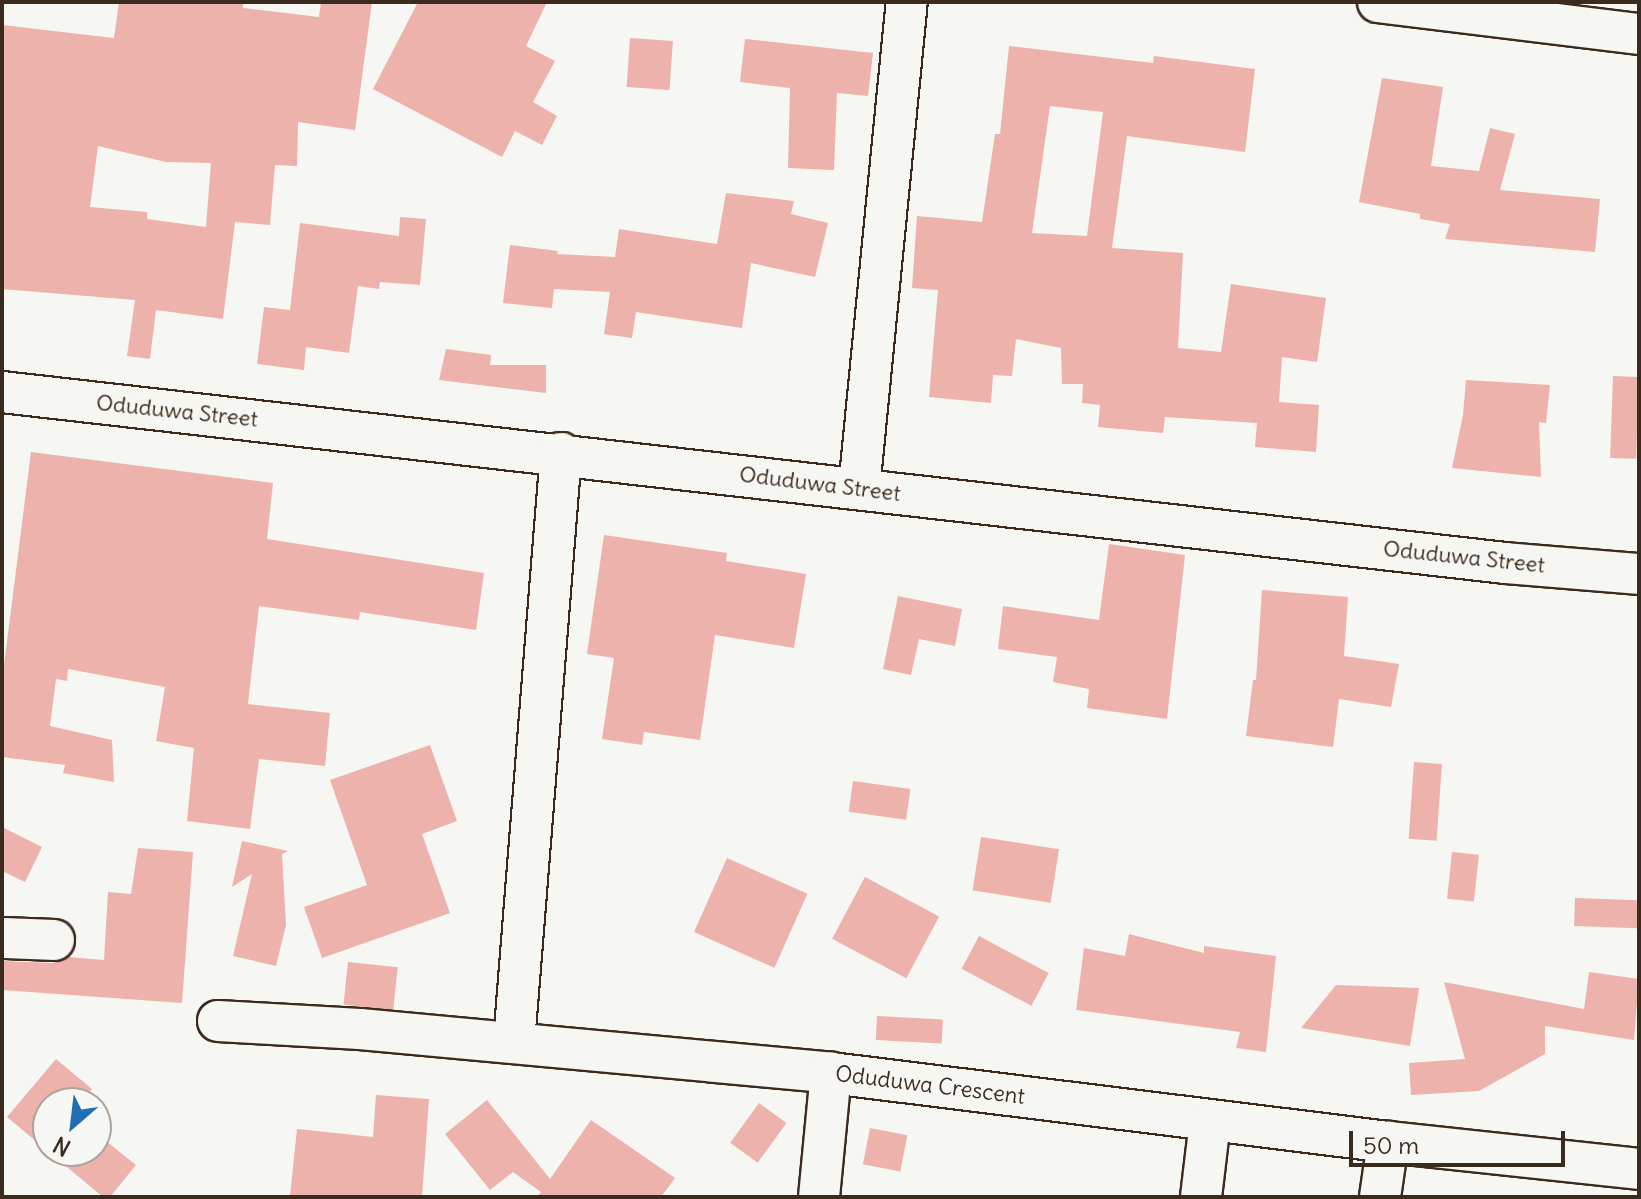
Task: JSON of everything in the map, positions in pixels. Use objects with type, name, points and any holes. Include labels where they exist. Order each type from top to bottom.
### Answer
[{"type":"street","points":[[859,489],[907,2]]},
{"type":"street","points":[[1378,2],[1639,34]]},
{"type":"street","name":"Oduduwa Street","points":[[2,392],[561,453],[1505,563],[1639,574]]},
{"type":"street","points":[[514,1042],[561,453]]},
{"type":"street","points":[[2,938],[54,940]]},
{"type":"street","name":"Oduduwa Crescent","points":[[218,1021],[514,1042],[831,1073],[1210,1121],[1639,1169]]},
{"type":"street","points":[[819,1197],[831,1073]]},
{"type":"street","points":[[1201,1197],[1210,1121]]},
{"type":"street","points":[[1380,1197],[1388,1142]]},
{"type":"building","points":[[119,2],[243,2],[243,8],[319,17],[321,2],[372,2],[355,130],[298,122],[297,166],[275,165],[270,225],[235,222],[223,319],[156,310],[150,359],[127,356],[135,300],[2,289],[2,25],[114,38]],"holes":[[[98,146],[166,162],[211,163],[206,227],[147,219],[147,212],[90,207]]]},
{"type":"building","points":[[418,2],[547,2],[526,46],[555,61],[533,102],[557,116],[542,145],[515,131],[502,157],[373,89]]},
{"type":"building","points":[[630,38],[673,41],[669,90],[627,87]]},
{"type":"building","points":[[745,39],[873,53],[868,96],[837,93],[834,170],[788,168],[790,88],[740,82]]},
{"type":"building","points":[[1009,46],[1153,63],[1154,56],[1255,69],[1245,152],[1127,136],[1112,248],[1183,253],[1178,348],[1221,352],[1231,284],[1326,298],[1317,362],[1282,357],[1279,402],[1319,405],[1316,452],[1255,447],[1257,423],[1165,417],[1163,433],[1098,427],[1100,405],[1082,403],[1083,384],[1062,384],[1061,348],[1016,339],[1012,376],[993,375],[991,403],[929,397],[938,290],[912,288],[917,216],[982,222],[995,134],[1000,134]],"holes":[[[1050,106],[1103,112],[1087,236],[1032,233]]]},
{"type":"building","points":[[1382,78],[1443,87],[1431,166],[1479,171],[1490,128],[1515,134],[1500,190],[1600,199],[1595,252],[1445,239],[1450,224],[1420,219],[1420,214],[1359,202]]},
{"type":"building","points":[[726,193],[794,201],[791,214],[828,223],[815,277],[751,263],[742,328],[636,312],[632,338],[604,334],[610,292],[554,289],[552,308],[503,303],[510,245],[558,251],[557,254],[615,257],[619,229],[717,244]]},
{"type":"building","points":[[400,217],[426,219],[420,285],[380,282],[379,289],[358,286],[349,353],[306,347],[304,370],[257,364],[264,307],[290,310],[300,223],[399,236]]},
{"type":"building","points":[[446,349],[491,355],[490,365],[546,365],[546,393],[439,380]]},
{"type":"building","points":[[1613,376],[1639,377],[1636,459],[1610,458]]},
{"type":"building","points":[[1466,380],[1550,385],[1546,423],[1539,422],[1541,477],[1452,468],[1463,415]]},
{"type":"building","points":[[31,452],[273,483],[267,539],[484,573],[476,630],[360,612],[359,620],[259,606],[248,704],[330,713],[325,766],[259,759],[250,829],[187,821],[194,748],[156,741],[165,687],[68,669],[67,681],[56,679],[50,726],[112,740],[114,782],[63,773],[65,765],[2,757],[2,681]]},
{"type":"building","points":[[604,535],[727,553],[726,561],[806,574],[794,648],[715,635],[700,740],[644,732],[642,745],[602,739],[614,658],[587,654]]},
{"type":"building","points":[[1109,544],[1185,555],[1167,719],[1087,708],[1089,689],[1053,682],[1057,657],[998,649],[1003,606],[1099,620]]},
{"type":"building","points":[[1262,590],[1348,597],[1344,656],[1399,664],[1391,707],[1339,699],[1333,747],[1246,736],[1253,680],[1256,680]]},
{"type":"building","points":[[898,596],[962,609],[955,646],[919,639],[911,675],[883,669]]},
{"type":"building","points":[[430,745],[457,821],[422,834],[450,913],[322,958],[304,907],[367,885],[330,780]]},
{"type":"building","points":[[1414,762],[1442,764],[1437,841],[1409,839]]},
{"type":"building","points":[[853,781],[910,789],[906,820],[849,812]]},
{"type":"building","points":[[2,827],[42,847],[25,882],[2,871]]},
{"type":"building","points":[[981,837],[1059,849],[1051,903],[973,890]]},
{"type":"building","points":[[242,841],[288,851],[282,854],[286,925],[276,966],[233,956],[252,874],[232,887]]},
{"type":"building","points":[[138,848],[193,852],[182,1003],[2,990],[2,961],[53,963],[68,957],[104,960],[108,892],[131,894]]},
{"type":"building","points":[[1452,852],[1479,855],[1474,902],[1447,899]]},
{"type":"building","points":[[727,858],[807,894],[774,968],[694,932]]},
{"type":"building","points":[[865,877],[939,916],[906,978],[832,939]]},
{"type":"building","points":[[1575,898],[1639,900],[1638,928],[1574,926]]},
{"type":"building","points":[[1129,934],[1204,953],[1204,946],[1276,956],[1266,1052],[1236,1048],[1240,1032],[1076,1010],[1084,948],[1125,956]]},
{"type":"building","points":[[979,936],[1049,973],[1031,1006],[962,969]]},
{"type":"building","points":[[348,962],[398,967],[393,1010],[344,1005]]},
{"type":"building","points":[[1589,972],[1639,979],[1634,1040],[1545,1026],[1545,1054],[1479,1091],[1411,1095],[1409,1063],[1465,1059],[1444,982],[1584,1009]]},
{"type":"building","points":[[1336,985],[1419,988],[1410,1046],[1301,1028]]},
{"type":"building","points":[[877,1016],[943,1019],[942,1043],[876,1040]]},
{"type":"building","points":[[56,1059],[90,1087],[32,1087]]},
{"type":"building","points":[[32,1087],[32,1138],[7,1117]]},
{"type":"building","points":[[376,1095],[429,1099],[422,1197],[290,1196],[297,1129],[373,1137]]},
{"type":"building","points":[[487,1100],[550,1179],[591,1120],[675,1178],[661,1197],[537,1197],[541,1192],[513,1172],[490,1190],[445,1134]]},
{"type":"building","points":[[759,1103],[787,1123],[758,1163],[730,1143]]},
{"type":"building","points":[[870,1128],[907,1135],[900,1172],[863,1164]]},
{"type":"building","points":[[112,1146],[136,1165],[110,1197],[103,1197],[67,1167],[112,1167]]}]
